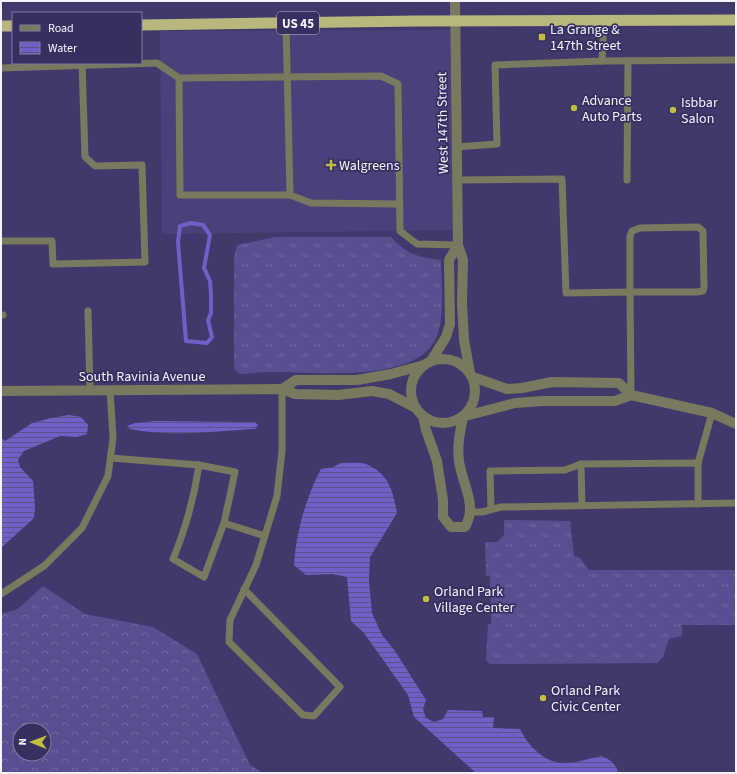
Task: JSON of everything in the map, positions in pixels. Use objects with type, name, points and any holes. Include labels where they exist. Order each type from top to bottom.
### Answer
[{"type":"highway","name":"US 45","points":[[142,25],[455,21],[736,20]]},
{"type":"highway","points":[[1,26],[12,26]]},
{"type":"street","name":"West 147th Street","points":[[456,1],[458,245],[463,260],[462,304],[464,340],[472,375]]},
{"type":"street","name":"West 147th Street","points":[[428,363],[446,337],[450,324],[449,260],[458,245]]},
{"type":"street","points":[[464,416],[458,444],[471,517],[465,527],[451,527],[443,517],[443,500],[438,461],[426,430],[423,417],[416,408],[412,399],[411,388],[417,372],[428,363],[449,359],[461,364],[472,375],[507,389],[522,388],[552,382],[619,383],[631,395],[712,413],[736,424]]},
{"type":"street","name":"South Ravinia Avenue","points":[[282,389],[296,380],[357,380],[391,374],[428,363]]},
{"type":"street","points":[[423,417],[433,422],[444,424],[455,422],[464,416],[471,408],[475,399],[476,389],[472,375]]},
{"type":"street","name":"South Ravinia Avenue","points":[[1,391],[282,389],[302,395],[338,395],[372,391],[389,394],[416,408]]},
{"type":"street","points":[[464,416],[515,404],[542,401],[615,401],[631,395]]},
{"type":"lane","points":[[602,61],[604,20]]},
{"type":"lane","points":[[286,24],[290,195]]},
{"type":"lane","points":[[456,147],[497,144],[495,65],[602,61],[736,60]]},
{"type":"lane","points":[[627,180],[628,61]]},
{"type":"lane","points":[[142,63],[157,63],[179,78],[381,76],[398,84],[400,231],[409,239],[418,244],[458,245]]},
{"type":"lane","points":[[1,68],[82,64],[85,157],[95,166],[142,165],[145,262],[53,264],[52,242],[1,241]]},
{"type":"lane","points":[[179,78],[180,195],[290,195],[311,203],[399,204]]},
{"type":"lane","points":[[457,180],[562,179],[566,293],[630,292],[697,292],[703,291],[704,231],[698,227],[640,228],[632,230],[630,236],[630,292],[631,395]]},
{"type":"lane","points":[[88,311],[90,390]]},
{"type":"lane","points":[[244,590],[340,687],[314,716],[303,714],[229,642],[230,620],[244,590],[256,566],[277,496],[282,451],[282,389]]},
{"type":"lane","points":[[1,594],[44,566],[82,528],[108,476],[113,438],[110,390]]},
{"type":"lane","points":[[698,504],[698,463],[712,413]]},
{"type":"lane","points":[[110,458],[199,465],[235,472],[224,523],[204,577],[173,559],[186,528],[195,493],[199,465]]},
{"type":"lane","points":[[491,509],[490,470],[565,470],[581,464],[698,463]]},
{"type":"lane","points":[[581,464],[582,505]]},
{"type":"lane","points":[[470,512],[501,507],[736,504]]},
{"type":"lane","points":[[224,523],[265,536]]},
{"type":"shaded area","points":[[450,30],[453,230],[162,234],[160,31]]},
{"type":"green space","points":[[275,237],[391,237],[402,248],[413,254],[441,260],[441,313],[438,334],[434,342],[422,355],[404,364],[382,370],[332,373],[267,372],[240,374],[234,369],[234,258],[237,245]]},
{"type":"green space","points":[[504,520],[570,521],[574,556],[580,558],[589,570],[736,570],[736,625],[682,625],[682,636],[669,639],[663,657],[657,663],[490,664],[486,660],[488,624],[491,624],[490,576],[486,576],[485,542],[497,542],[504,535]]},
{"type":"green space","points":[[43,586],[85,614],[153,627],[197,654],[250,765],[263,773],[1,773],[1,614],[18,609]]},
{"type":"water","points":[[69,415],[81,417],[88,425],[87,434],[77,437],[60,436],[24,451],[18,460],[20,467],[33,481],[35,507],[34,518],[1,548],[1,438],[5,441],[32,423]]},
{"type":"water","points":[[156,421],[255,422],[258,425],[255,429],[175,433],[160,433],[130,429],[127,426],[135,423]]},
{"type":"water","points":[[341,463],[364,463],[374,468],[385,478],[394,497],[397,513],[370,557],[369,581],[372,613],[382,635],[395,651],[426,700],[423,709],[426,718],[434,722],[443,719],[448,710],[482,711],[483,717],[494,717],[493,728],[520,729],[533,748],[552,761],[559,763],[571,763],[601,756],[612,762],[618,773],[476,773],[414,717],[408,695],[364,633],[351,621],[347,577],[332,574],[306,575],[294,565],[299,528],[306,503],[321,469],[333,467]]},
{"type":"waterway","points":[[191,223],[203,225],[210,235],[204,268],[210,281],[211,295],[211,313],[208,320],[212,337],[207,343],[186,341],[178,242],[180,226],[191,223]]},
{"type":"place","name":"La Grange & 147th Street","points":[[542,37]]},
{"type":"place","name":"Advance Auto Parts","points":[[574,108]]},
{"type":"place","name":"Isbbar Salon","points":[[673,110]]},
{"type":"place","name":"Walgreens","points":[[331,165]]},
{"type":"place","name":"Orland Park Village Center","points":[[426,599]]},
{"type":"place","name":"Orland Park Civic Center","points":[[543,698]]}]
